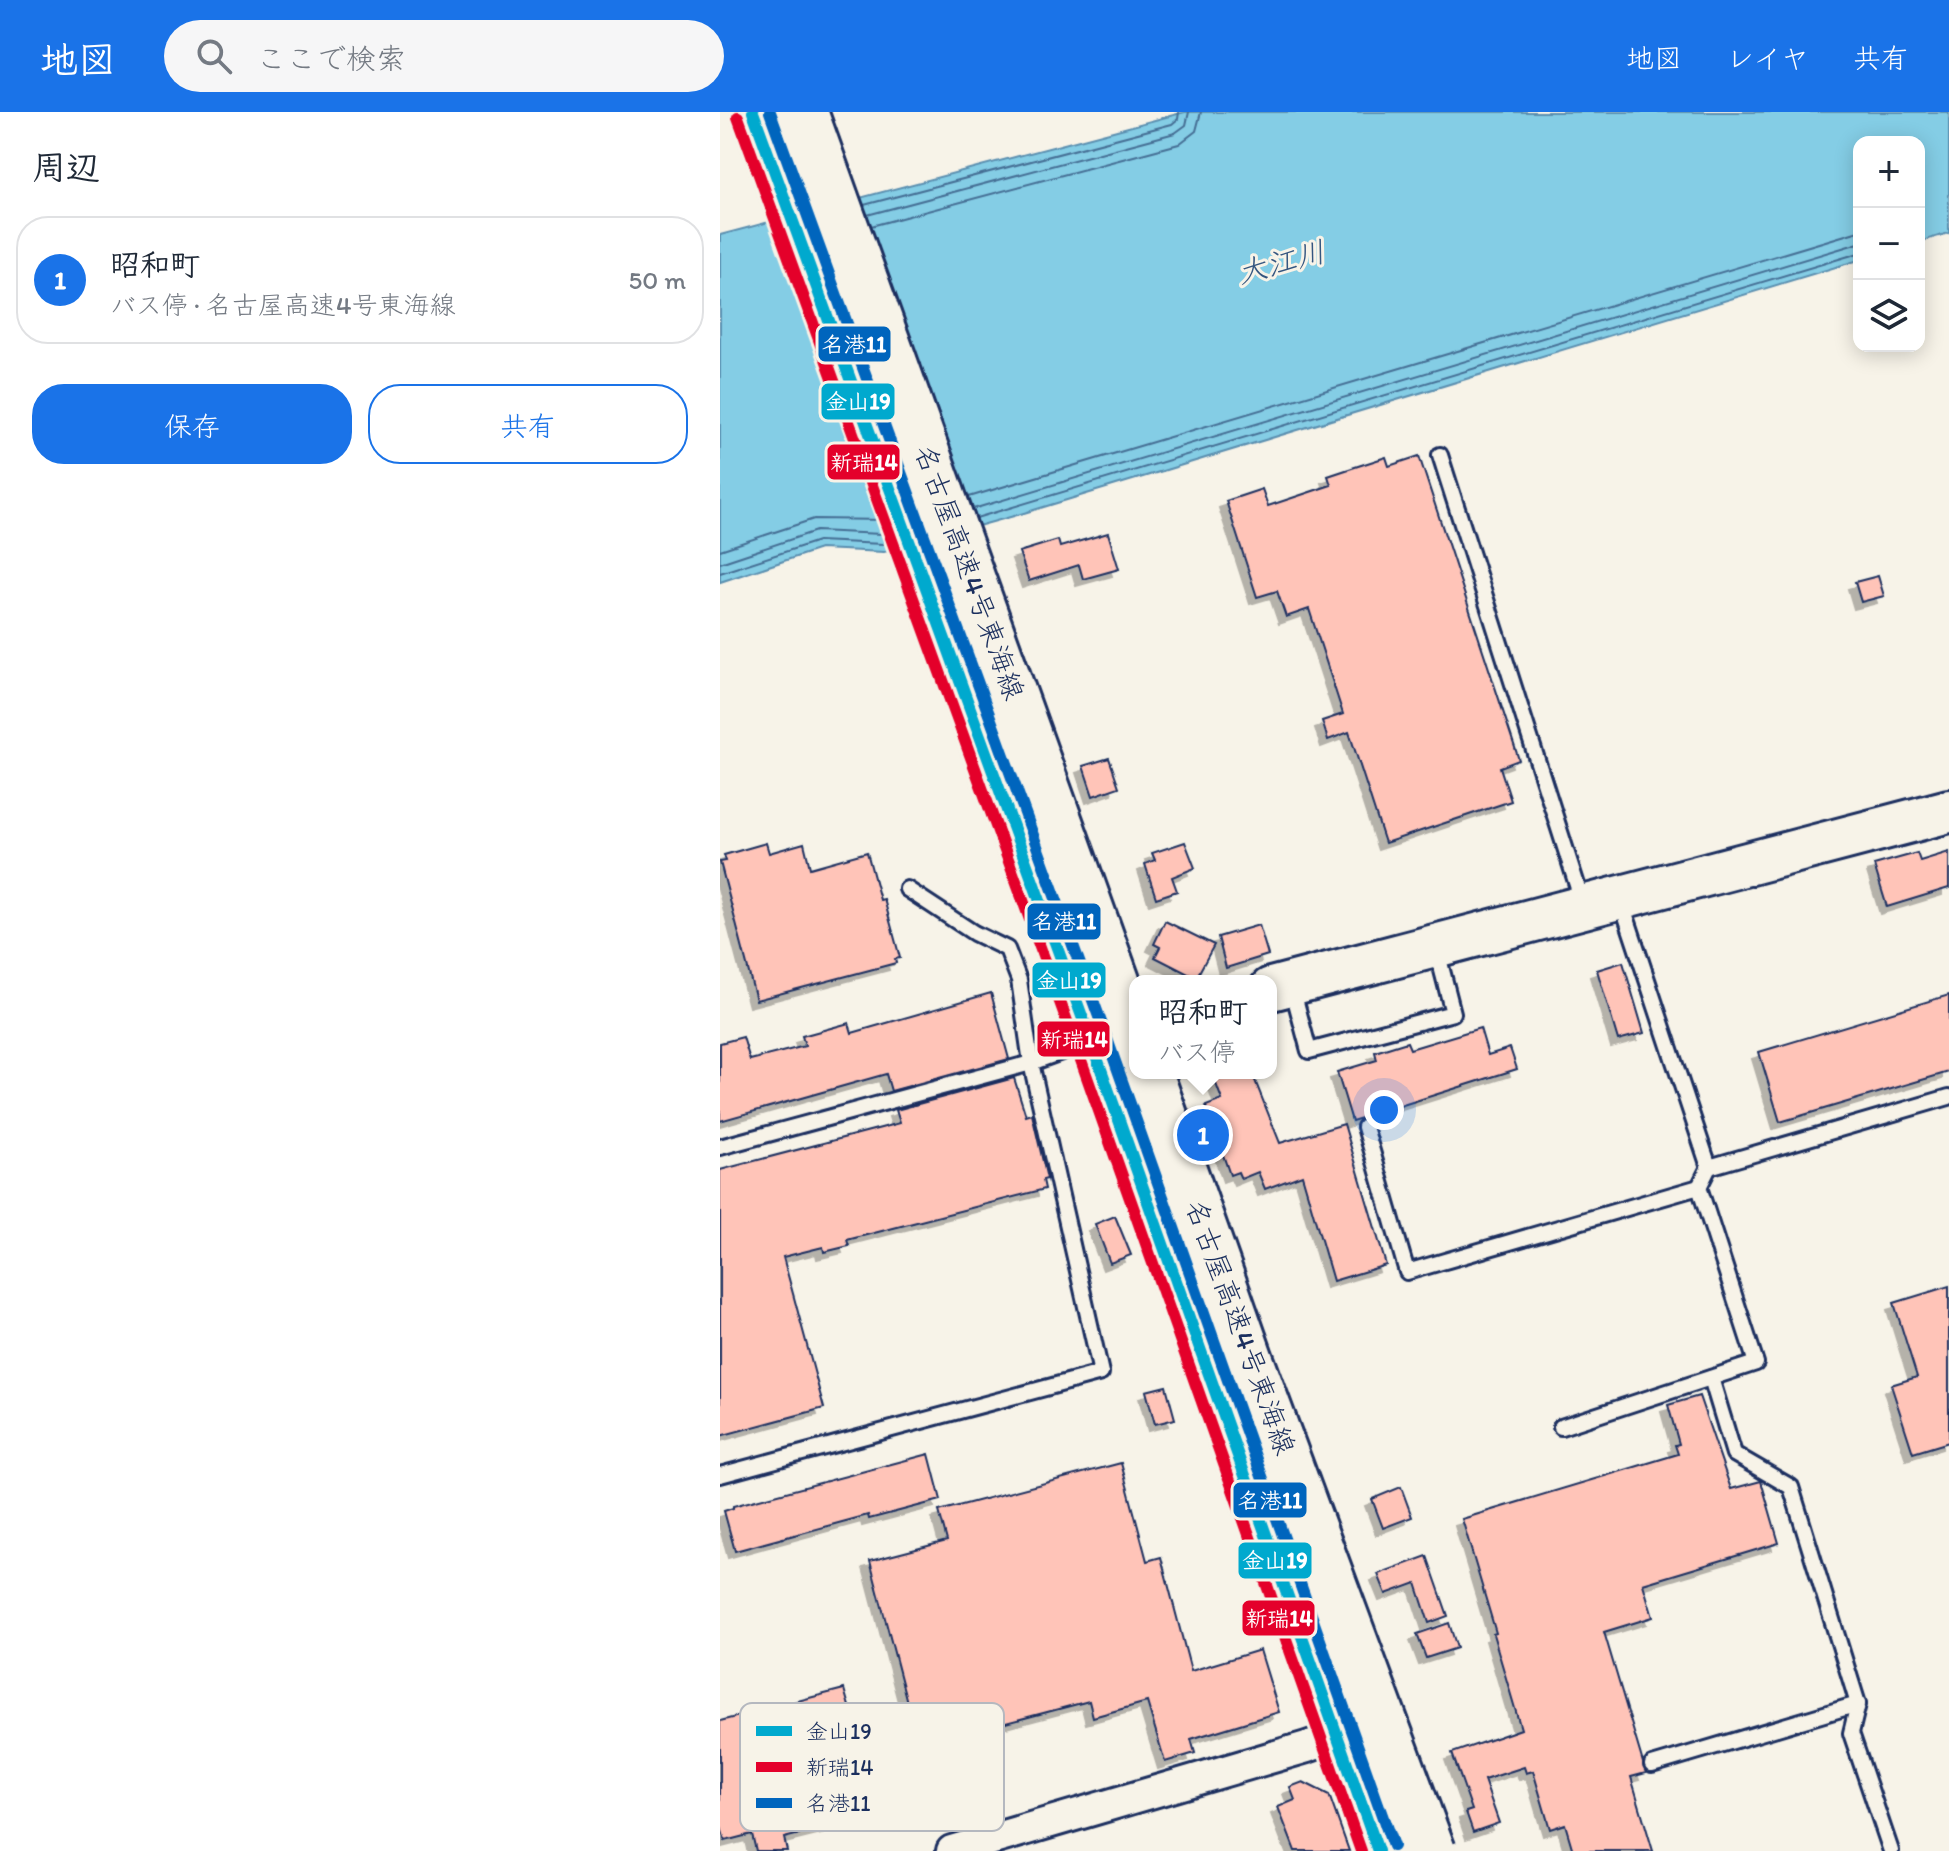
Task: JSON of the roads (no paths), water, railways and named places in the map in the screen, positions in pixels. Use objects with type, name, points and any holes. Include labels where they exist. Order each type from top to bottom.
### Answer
[{"type":"highway","name":"名古屋高速4号東海線","points":[[770,112],[928,562],[1396,1851]]},
{"type":"highway","name":"名古屋高速4号東海線","points":[[805,112],[1129,1011]]},
{"type":"highway","name":"名古屋高速4号東海線","points":[[1152,1079],[1250,1357],[1433,1851]]},
{"type":"street","points":[[1281,986],[1949,811]]},
{"type":"street","points":[[952,1851],[1307,1747],[1398,1715]]},
{"type":"lane","points":[[1440,455],[1602,902],[1709,1167]]},
{"type":"lane","points":[[720,1475],[1101,1373],[1031,1063],[1019,980],[1007,949],[974,933],[907,889]]},
{"type":"lane","points":[[1281,986],[1309,1051],[1453,1013],[1436,946]]},
{"type":"lane","points":[[720,1147],[1031,1063],[1129,1030]]},
{"type":"lane","points":[[1561,1427],[1756,1363],[1699,1187],[1709,1167],[1949,1097]]},
{"type":"lane","points":[[1365,1127],[1407,1272],[1699,1187]]},
{"type":"lane","points":[[1711,1378],[1734,1454],[1791,1487],[1858,1704],[1851,1733],[1891,1851]]},
{"type":"lane","points":[[1652,1765],[1858,1704]]},
{"type":"water","name":"大江川","points":[[1185,112],[1949,112],[1949,233],[1925,240],[1925,136],[1853,136],[1853,262],[1014,516],[884,552],[820,549],[720,582],[720,235]]},
{"type":"place","name":"昭和町","points":[[1203,1135]]}]
